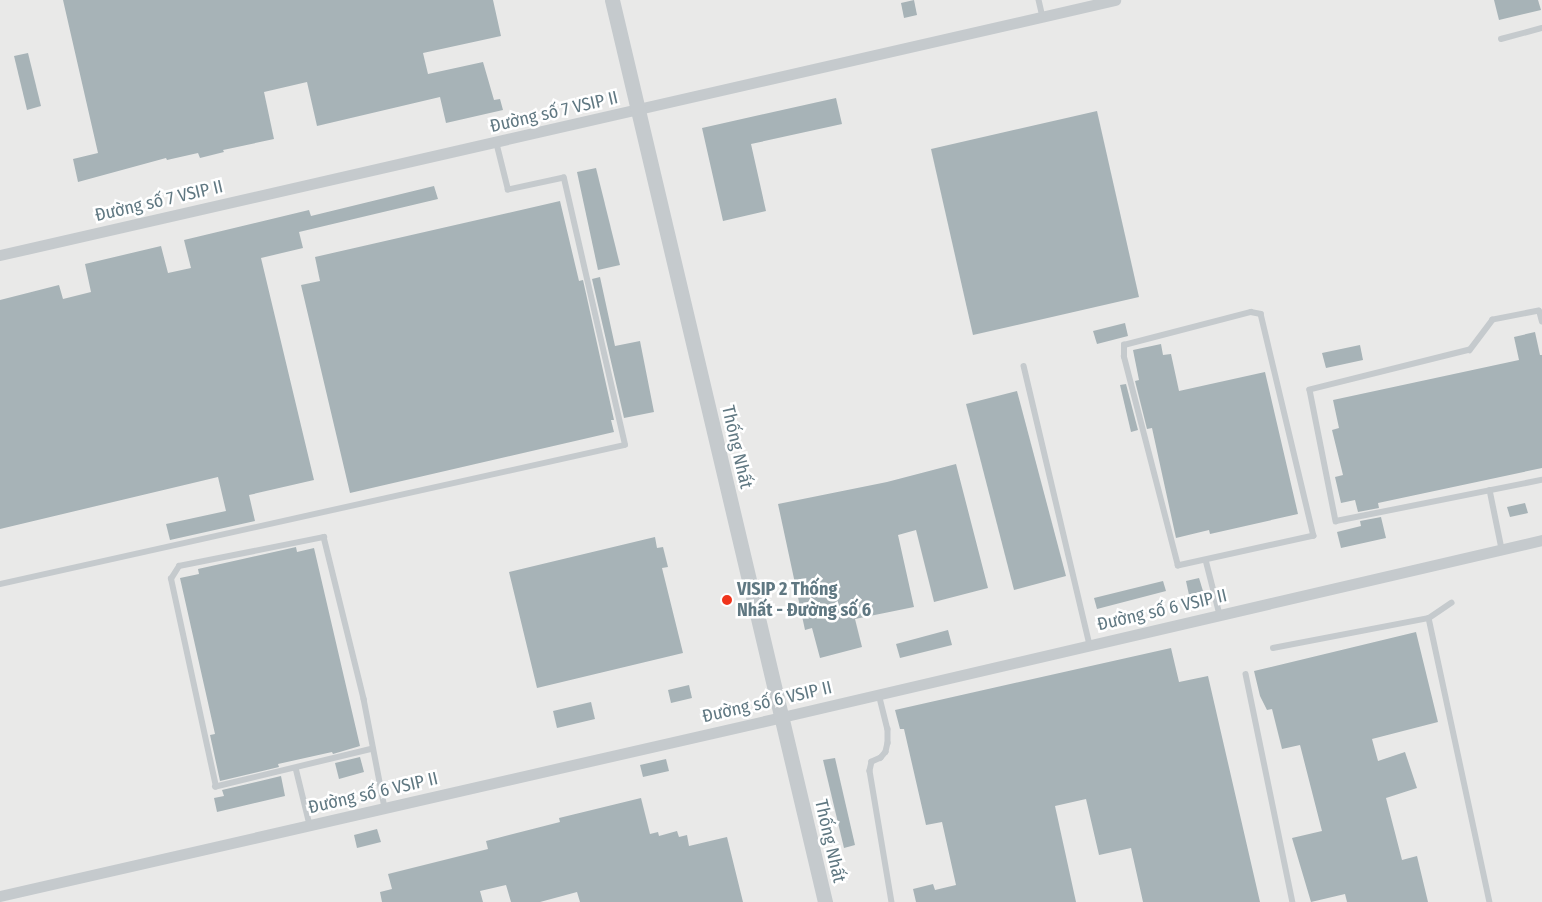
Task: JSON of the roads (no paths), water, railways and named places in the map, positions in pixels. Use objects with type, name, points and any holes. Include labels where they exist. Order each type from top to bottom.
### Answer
[{"type":"street","name":"Thống Nhất","points":[[612,0],[825,902]]},
{"type":"street","name":"Đường số 7 VSIP II","points":[[0,255],[638,111],[1115,0]]},
{"type":"street","name":"Đường số 6 VSIP II","points":[[0,896],[782,717],[1542,540]]},
{"type":"lane","points":[[1039,0],[1043,17]]},
{"type":"lane","points":[[1501,39],[1542,28]]},
{"type":"lane","points":[[0,584],[625,445],[564,178],[508,190],[496,142]]},
{"type":"lane","points":[[1542,322],[1539,311],[1493,320],[1470,350],[1310,390],[1336,521],[1542,480]]},
{"type":"lane","points":[[1252,312],[1261,314],[1314,536],[1206,560],[1178,566],[1124,357],[1124,345],[1252,312]]},
{"type":"lane","points":[[1024,366],[1090,645]]},
{"type":"lane","points":[[1490,490],[1502,549]]},
{"type":"lane","points":[[372,749],[216,787],[171,579],[179,566],[324,537],[364,699],[372,749],[385,808]]},
{"type":"lane","points":[[1206,560],[1220,615]]},
{"type":"lane","points":[[1273,648],[1429,618],[1451,603]]},
{"type":"lane","points":[[1429,618],[1490,902]]},
{"type":"lane","points":[[1246,674],[1293,902]]},
{"type":"lane","points":[[878,694],[888,730],[888,742],[886,752],[881,758],[872,762],[870,771],[892,902]]},
{"type":"lane","points":[[296,768],[310,825]]},
{"type":"place","name":"VISIP 2 Thống Nhất - Đường số 6","points":[[727,600]]}]
